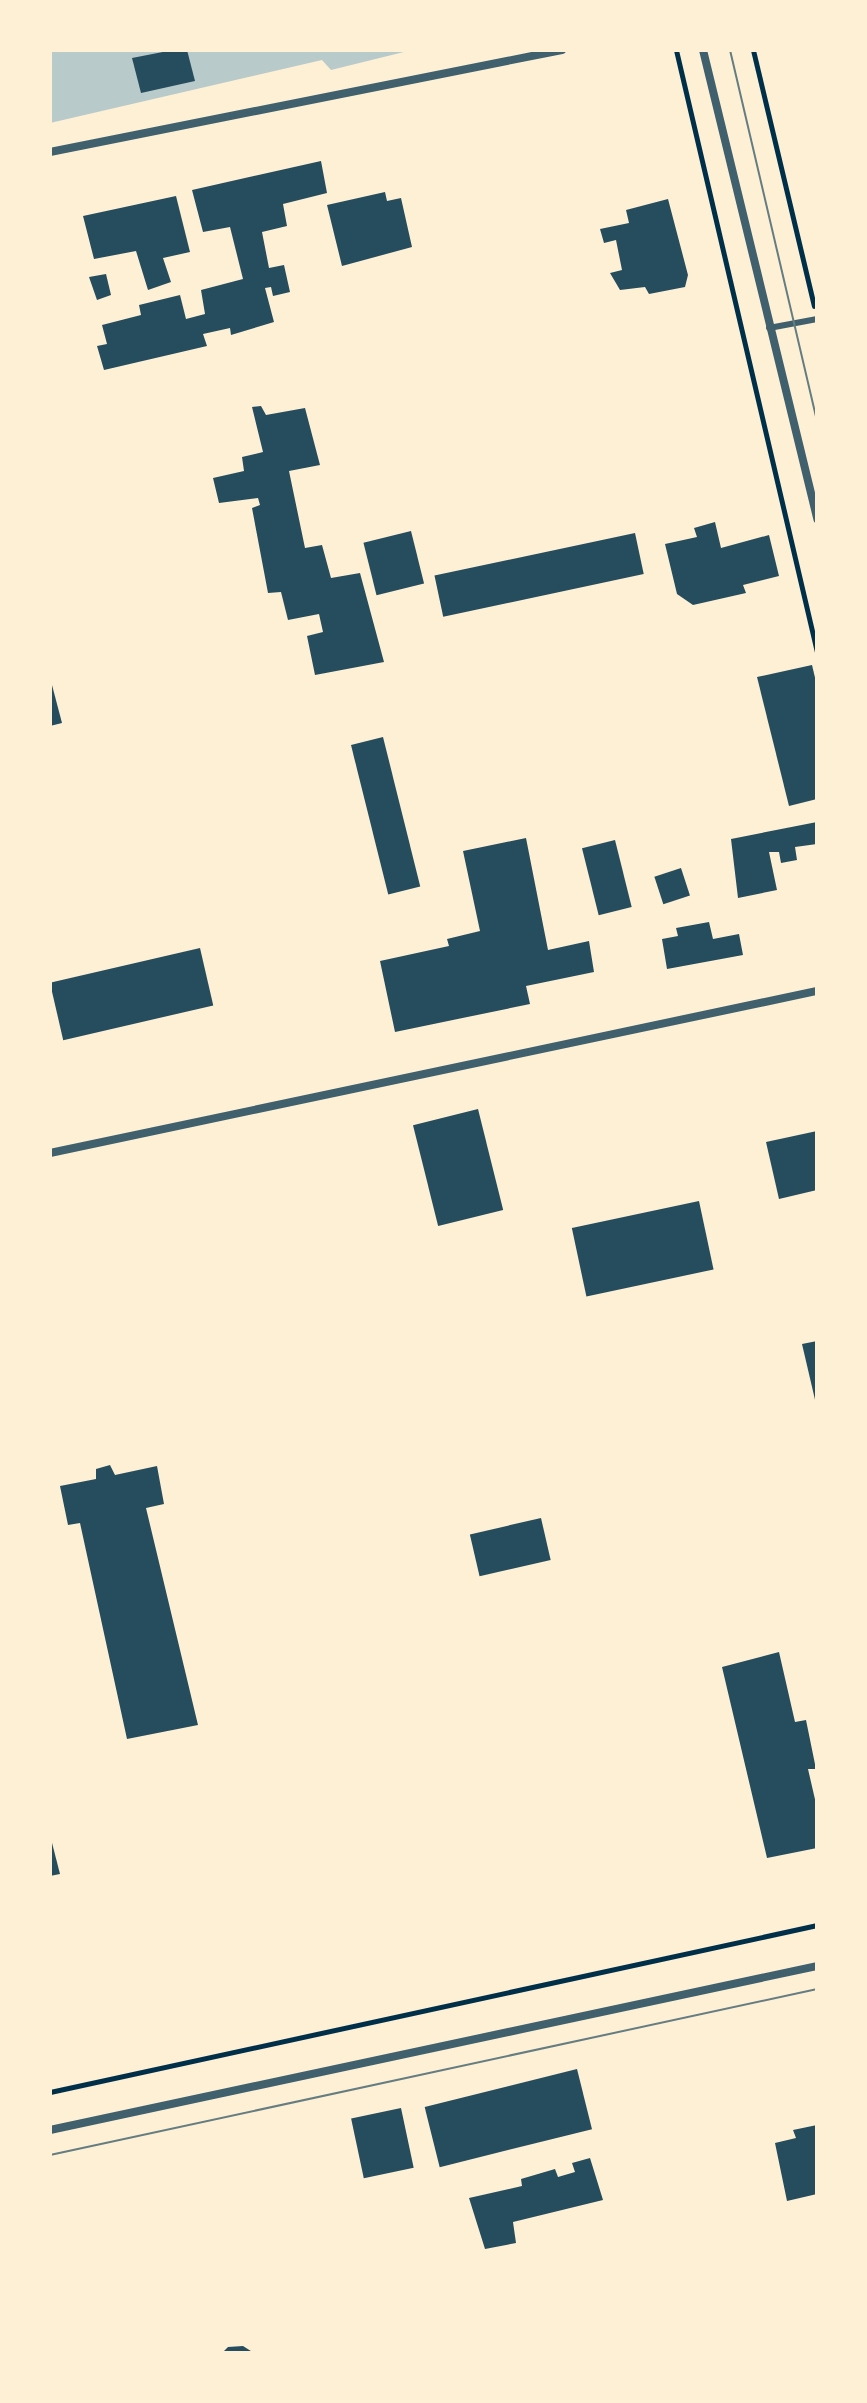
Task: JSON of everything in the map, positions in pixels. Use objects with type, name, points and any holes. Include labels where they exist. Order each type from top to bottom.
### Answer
[{"type":"street","points":[[50,152],[562,50]]},
{"type":"street","points":[[703,50],[768,328],[817,519]]},
{"type":"street","points":[[50,1153],[817,991]]},
{"type":"street","points":[[50,2130],[817,1966]]},
{"type":"lane","points":[[768,328],[817,319]]},
{"type":"path","points":[[676,50],[817,652]]},
{"type":"path","points":[[753,50],[817,319]]},
{"type":"path","points":[[50,2092],[817,1925]]},
{"type":"shaded area","points":[[50,50],[412,50],[331,70],[322,60],[50,123]]},
{"type":"building","points":[[187,50],[195,81],[141,93],[132,58]]},
{"type":"building","points":[[321,161],[327,193],[283,204],[287,226],[262,232],[269,268],[284,265],[290,292],[273,296],[271,287],[265,288],[274,322],[231,335],[230,328],[203,334],[207,346],[104,370],[97,346],[107,344],[102,325],[141,315],[139,305],[180,295],[186,319],[205,314],[201,290],[243,279],[230,227],[203,232],[192,190]]},
{"type":"building","points":[[385,192],[387,201],[401,198],[412,247],[342,266],[327,205]]},
{"type":"building","points":[[176,196],[190,252],[163,258],[171,282],[148,290],[136,251],[94,259],[83,216]]},
{"type":"building","points":[[668,199],[688,275],[685,287],[649,294],[645,287],[620,290],[610,273],[622,270],[616,240],[604,243],[600,229],[629,223],[626,210]]},
{"type":"building","points":[[106,274],[111,295],[97,300],[89,277]]},
{"type":"building","points":[[261,406],[266,415],[305,408],[320,465],[289,471],[305,548],[322,545],[331,578],[360,573],[384,662],[315,675],[307,636],[323,632],[319,614],[288,620],[281,592],[268,593],[252,508],[260,505],[258,498],[219,503],[213,478],[244,471],[242,457],[263,452],[252,407]]},
{"type":"building","points":[[715,522],[721,548],[769,535],[779,576],[743,585],[746,593],[693,605],[677,594],[665,544],[697,537],[694,528]]},
{"type":"building","points":[[411,531],[424,583],[377,595],[363,543]]},
{"type":"building","points":[[635,533],[644,574],[443,617],[434,576]]},
{"type":"building","points":[[812,665],[817,686],[817,799],[789,806],[757,677]]},
{"type":"building","points":[[50,686],[62,723],[50,726]]},
{"type":"building","points":[[383,737],[420,886],[388,894],[351,745]]},
{"type":"building","points":[[817,822],[817,844],[795,847],[797,860],[781,863],[779,852],[769,852],[777,890],[738,898],[731,839]]},
{"type":"building","points":[[526,838],[548,950],[589,941],[594,972],[526,986],[530,1004],[395,1032],[380,961],[449,946],[447,939],[480,931],[463,851]]},
{"type":"building","points":[[615,840],[632,907],[599,915],[582,848]]},
{"type":"building","points":[[681,868],[690,896],[663,904],[654,877]]},
{"type":"building","points":[[709,922],[713,939],[739,934],[743,955],[667,969],[662,939],[678,936],[676,928]]},
{"type":"building","points":[[200,948],[213,1005],[63,1040],[50,983]]},
{"type":"building","points":[[478,1109],[503,1210],[438,1226],[413,1125]]},
{"type":"building","points":[[817,1131],[817,1190],[779,1199],[766,1142]]},
{"type":"building","points":[[699,1201],[714,1269],[586,1296],[572,1228]]},
{"type":"building","points":[[817,1341],[817,1404],[816,1404],[802,1344]]},
{"type":"building","points":[[110,1465],[115,1475],[157,1466],[164,1504],[146,1508],[198,1725],[127,1739],[80,1523],[68,1525],[60,1486],[96,1479],[96,1469]]},
{"type":"building","points":[[541,1518],[551,1560],[480,1576],[470,1534]]},
{"type":"building","points":[[779,1652],[795,1722],[806,1720],[816,1769],[808,1769],[817,1808],[817,1848],[767,1858],[722,1667]]},
{"type":"building","points":[[50,1835],[60,1874],[50,1876]]},
{"type":"building","points":[[577,2069],[592,2129],[440,2167],[425,2107]]},
{"type":"building","points":[[401,2108],[414,2168],[364,2178],[351,2119]]},
{"type":"building","points":[[817,2125],[817,2194],[787,2201],[775,2143],[796,2138],[793,2130]]},
{"type":"building","points":[[590,2158],[603,2200],[513,2222],[516,2243],[485,2249],[469,2198],[522,2186],[521,2179],[555,2169],[558,2177],[575,2172],[572,2163]]},
{"type":"building","points":[[243,2346],[254,2353],[222,2353],[228,2347]]},
{"type":"tram line","points":[[730,50],[817,421]]},
{"type":"tram line","points":[[50,2155],[817,1989]]}]
